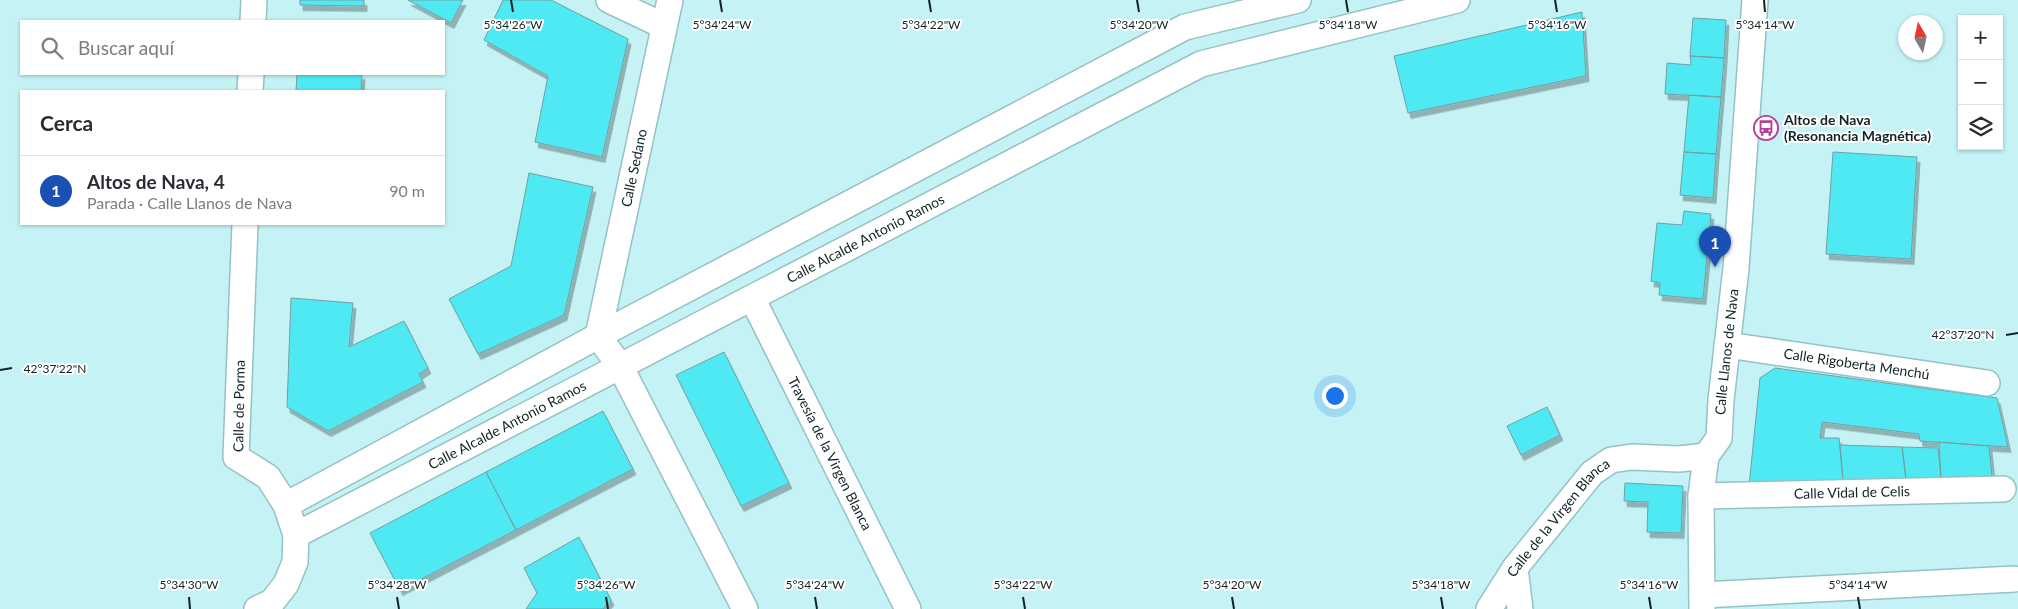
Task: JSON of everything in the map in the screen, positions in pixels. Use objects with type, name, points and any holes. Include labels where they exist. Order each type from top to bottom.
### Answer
[{"type":"street","points":[[253,20],[254,0]]},
{"type":"street","points":[[609,0],[664,26]]},
{"type":"street","name":"Calle Sedano","points":[[598,336],[670,0]]},
{"type":"street","points":[[286,505],[598,336],[1185,27],[1298,0]]},
{"type":"street","name":"Calle Alcalde Antonio Ramos","points":[[296,535],[1201,64],[1457,0]]},
{"type":"street","name":"Calle Llanos de Nava","points":[[1702,602],[1701,496],[1706,456],[1719,438],[1736,268],[1756,0]]},
{"type":"street","points":[[250,90],[251,75]]},
{"type":"street","name":"Calle de Porma","points":[[245,225],[236,457],[268,477],[286,505],[296,535],[295,562],[286,584],[272,602],[257,609]]},
{"type":"street","name":"Travesía de la Virgen Blanca","points":[[752,298],[908,609]]},
{"type":"street","points":[[598,336],[620,366],[745,609]]},
{"type":"street","name":"Calle Rigoberta Menchú","points":[[1727,345],[1988,383]]},
{"type":"street","name":"Calle de la Virgen Blanca","points":[[1489,609],[1515,568],[1592,473],[1610,460],[1632,457],[1679,459],[1706,456]]},
{"type":"street","name":"Calle Vidal de Celis","points":[[1701,496],[2004,489]]},
{"type":"street","points":[[1515,568],[1520,609]]},
{"type":"street","points":[[1702,602],[2014,579]]},
{"type":"building","points":[[300,0],[364,0],[364,6],[300,5]]},
{"type":"building","points":[[408,0],[463,0],[451,23]]},
{"type":"building","points":[[503,0],[551,0],[628,39],[602,157],[535,142],[548,76],[484,40]]},
{"type":"building","points":[[1582,12],[1586,76],[1408,113],[1394,56]]},
{"type":"building","points":[[1693,18],[1726,20],[1724,58],[1690,56]]},
{"type":"building","points":[[1690,56],[1724,58],[1721,97],[1665,94],[1667,63],[1691,65]]},
{"type":"building","points":[[297,75],[362,75],[361,90],[296,90]]},
{"type":"building","points":[[1689,95],[1721,97],[1716,154],[1684,152]]},
{"type":"building","points":[[1684,152],[1716,154],[1713,198],[1680,195]]},
{"type":"building","points":[[1833,152],[1917,157],[1911,259],[1826,254]]},
{"type":"building","points":[[529,173],[593,187],[564,315],[478,354],[449,299],[511,266]]},
{"type":"building","points":[[1684,211],[1711,214],[1703,299],[1659,295],[1660,283],[1651,281],[1657,223],[1682,225]]},
{"type":"building","points":[[291,298],[353,303],[349,347],[404,321],[428,368],[419,374],[423,382],[328,431],[287,407]]},
{"type":"building","points":[[724,352],[789,483],[741,506],[676,375]]},
{"type":"building","points":[[1775,368],[1997,398],[2008,447],[1920,441],[1919,434],[1822,422],[1820,438],[1839,438],[1843,481],[1749,486],[1760,378]]},
{"type":"building","points":[[1547,407],[1560,435],[1521,455],[1507,426]]},
{"type":"building","points":[[603,411],[633,469],[516,530],[486,472]]},
{"type":"building","points":[[1939,442],[1989,446],[1992,476],[1941,478]]},
{"type":"building","points":[[1840,445],[1902,447],[1906,479],[1843,481]]},
{"type":"building","points":[[1902,447],[1938,448],[1941,478],[1906,479]]},
{"type":"building","points":[[486,472],[516,530],[400,590],[370,533]]},
{"type":"building","points":[[1625,483],[1683,486],[1681,533],[1647,532],[1648,502],[1624,501]]},
{"type":"building","points":[[579,537],[611,600],[603,609],[526,609],[537,593],[524,568]]},
{"type":"place","name":"Altos de Nava (Resonancia Magnética)","points":[[1766,128]]},
{"type":"place","name":"Altos de Nava, 4","points":[[1715,267]]}]
